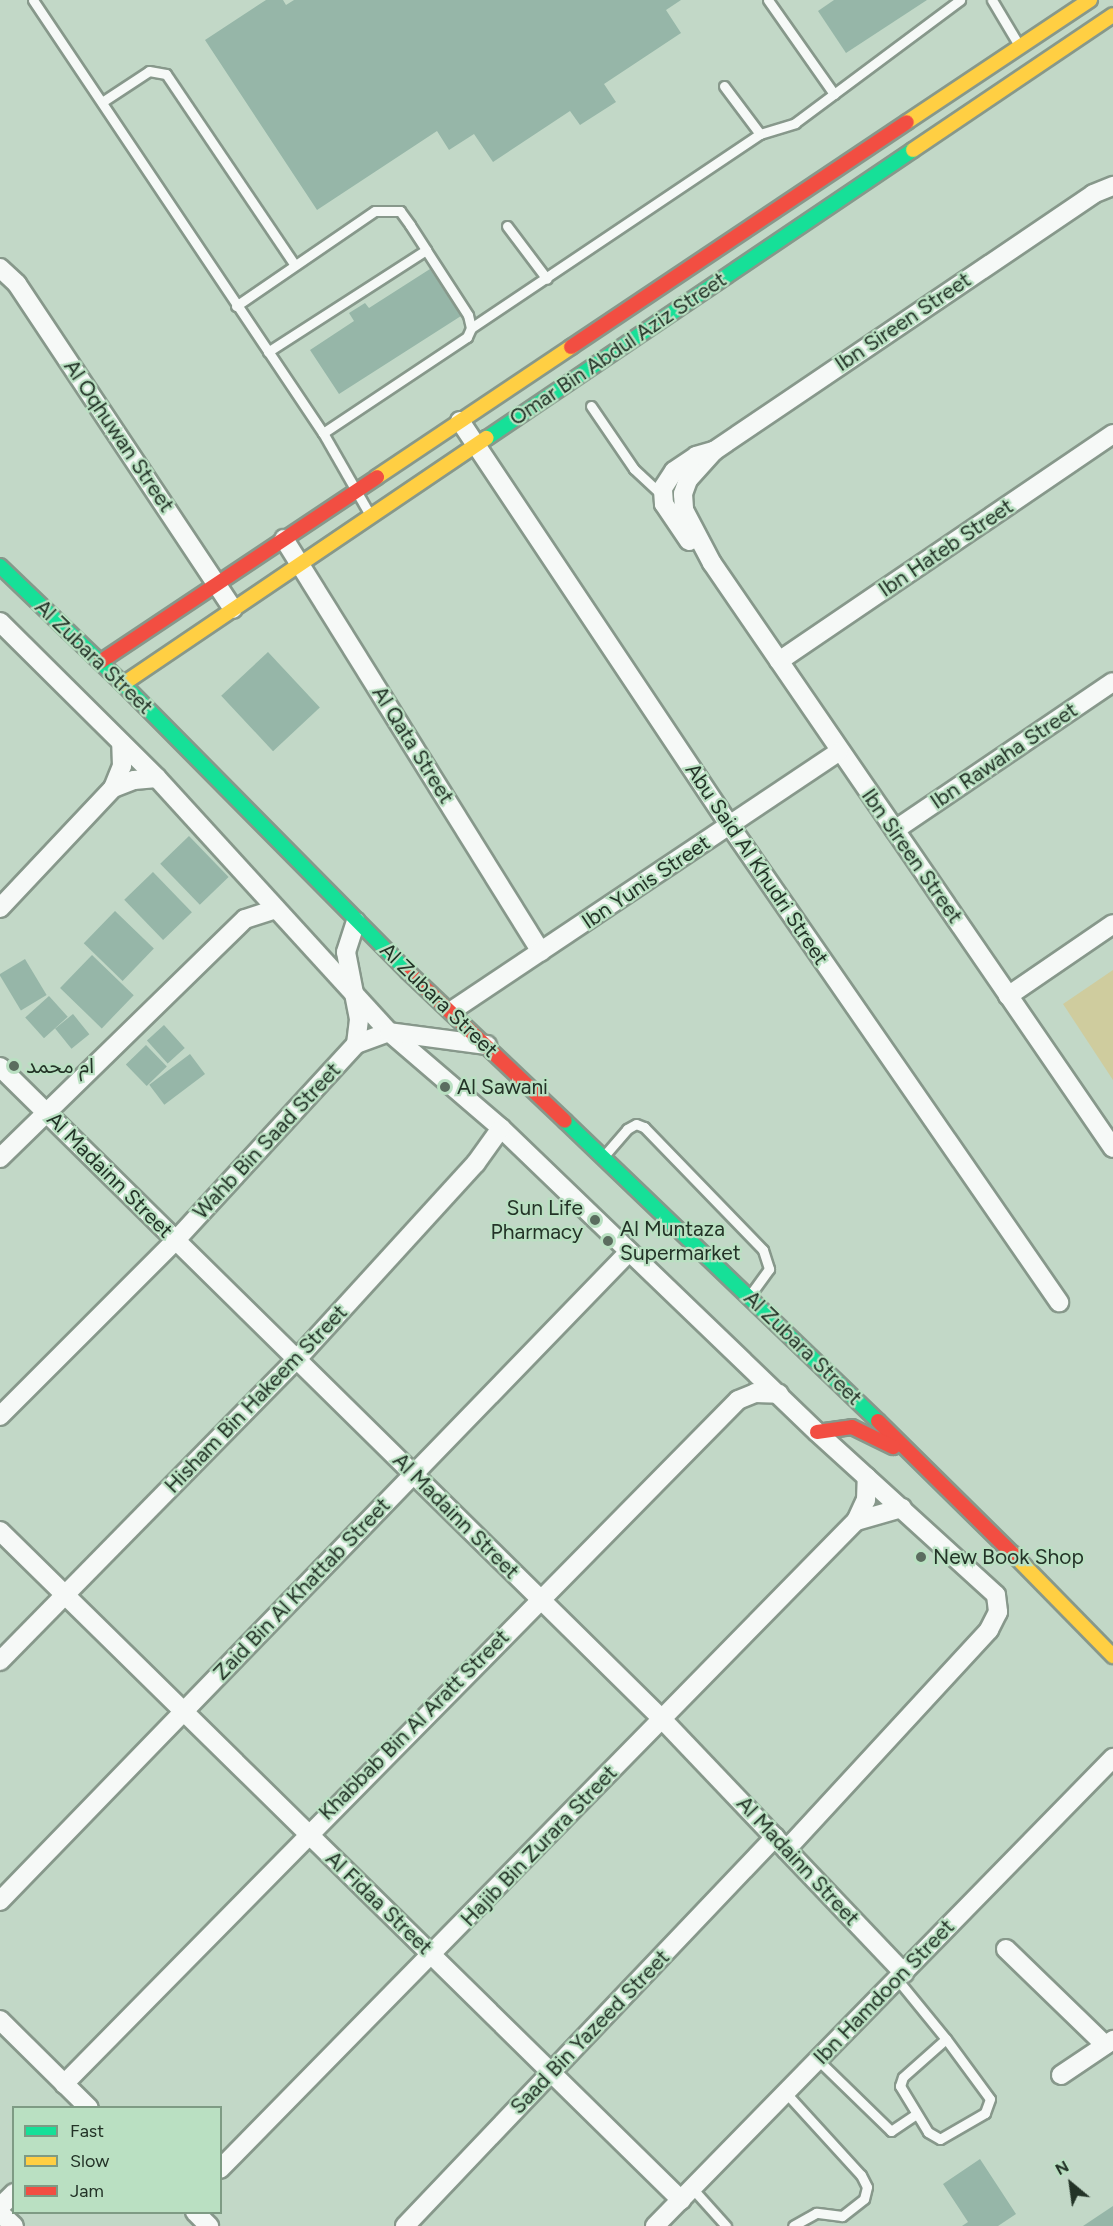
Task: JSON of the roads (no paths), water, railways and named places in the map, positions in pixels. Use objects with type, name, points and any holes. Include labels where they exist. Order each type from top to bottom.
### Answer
[{"type":"street","name":"Omar Bin Abdul Aziz Street","points":[[100,662],[1090,0]]},
{"type":"street","name":"Omar Bin Abdul Aziz Street","points":[[123,684],[1113,15]]},
{"type":"street","name":"Ibn Sireen Street","points":[[1113,173],[1093,194],[714,451],[688,480],[682,494],[684,510],[712,563],[839,752],[1113,1148]]},
{"type":"street","name":"Ibn Sireen Street","points":[[1093,194],[1113,186]]},
{"type":"street","name":"Al Oqhuwan Street","points":[[0,268],[17,284],[233,609]]},
{"type":"street","name":"Abu Said Al Khudri Street","points":[[460,422],[730,826],[1059,1302]]},
{"type":"street","name":"Ibn Hateb Street","points":[[779,661],[1113,434]]},
{"type":"street","name":"Ibn Sireen Street","points":[[712,563],[688,539],[668,510],[663,496],[666,482],[674,471],[696,456],[714,451]]},
{"type":"street","name":"Al Qata Street","points":[[284,539],[541,952]]},
{"type":"street","name":"Al Zubara Street","points":[[0,566],[123,684],[356,922],[453,1010],[930,1471],[1113,1656]]},
{"type":"street","name":"Al Zubara Street","points":[[0,622],[157,778],[389,1032],[501,1128],[817,1432],[996,1595],[998,1612],[989,1630]]},
{"type":"street","name":"Ibn Rawaha Street","points":[[895,830],[1113,682]]},
{"type":"street","points":[[0,908],[113,788],[122,766],[122,742]]},
{"type":"street","name":"Ibn Yunis Street","points":[[453,1010],[839,752]]},
{"type":"street","points":[[113,788],[134,780],[157,778]]},
{"type":"street","points":[[0,1158],[245,919],[275,909]]},
{"type":"street","name":"Wahb Bin Saad Street","points":[[356,922],[346,952],[359,1019],[356,1044]]},
{"type":"street","points":[[1008,996],[1113,924]]},
{"type":"street","name":"Wahb Bin Saad Street","points":[[0,1416],[176,1240],[356,1044],[389,1032],[487,1045]]},
{"type":"street","name":"Al Madainn Street","points":[[0,1067],[662,1719],[901,1976]]},
{"type":"street","name":"Hisham Bin Hakeem Street","points":[[0,1661],[297,1359],[476,1163],[501,1128]]},
{"type":"street","name":"Zaid Bin Al Khattab Street","points":[[0,1901],[629,1252]]},
{"type":"street","name":"Khabbab Bin Al Aratt Street","points":[[64,2084],[539,1598],[738,1400],[755,1393],[779,1394]]},
{"type":"street","points":[[817,1432],[852,1427],[871,1434],[930,1471]]},
{"type":"street","name":"Hajib Bin Zurara Street","points":[[222,2167],[433,1955],[856,1521],[866,1500],[867,1477]]},
{"type":"street","name":"Hajib Bin Zurara Street","points":[[856,1521],[902,1508]]},
{"type":"street","name":"Al Fidaa Street","points":[[0,1531],[552,2072],[686,2194]]},
{"type":"street","name":"Saad Bin Yazeed Street","points":[[405,2226],[552,2072],[780,1844],[989,1630]]},
{"type":"street","name":"Ibn Hamdoon Street","points":[[655,2226],[1113,1758]]},
{"type":"street","points":[[1006,1949],[1109,2043],[1061,2075]]},
{"type":"street","points":[[0,2020],[87,2106]]},
{"type":"street","points":[[0,2207],[12,2195]]},
{"type":"street","points":[[0,2214],[14,2226]]},
{"type":"street","points":[[197,2214],[209,2226]]},
{"type":"lane","points":[[33,0],[323,433],[371,516]]},
{"type":"lane","points":[[323,433],[457,346],[471,328],[760,134],[795,123],[960,0]]},
{"type":"lane","points":[[992,0],[1020,47]]},
{"type":"lane","points":[[770,1],[834,94]]},
{"type":"lane","points":[[102,102],[148,71],[166,74],[295,265]]},
{"type":"lane","points":[[724,86],[760,134]]},
{"type":"lane","points":[[236,306],[383,209],[400,212],[468,315],[471,328]]},
{"type":"lane","points":[[507,226],[547,279]]},
{"type":"lane","points":[[268,352],[426,250]]},
{"type":"lane","points":[[591,406],[634,469],[663,496]]},
{"type":"lane","points":[[603,1157],[627,1130],[636,1124],[644,1127],[764,1250],[769,1269],[749,1298]]},
{"type":"lane","points":[[901,1976],[988,2096],[988,2109],[940,2139],[931,2135],[916,2114],[901,2090],[900,2082],[946,2039]]},
{"type":"lane","points":[[818,2060],[891,2132],[916,2114]]},
{"type":"lane","points":[[786,2093],[861,2175],[867,2187],[864,2199],[842,2216],[816,2213],[793,2226]]},
{"type":"lane","points":[[686,2194],[726,2226]]},
{"type":"place","name":"ام محمد","points":[[14,1066]]},
{"type":"place","name":"Al Sawani","points":[[445,1087]]},
{"type":"place","name":"Sun Life Pharmacy","points":[[595,1220]]},
{"type":"place","name":"Al Muntaza Supermarket","points":[[608,1241]]},
{"type":"place","name":"New Book Shop","points":[[921,1557]]}]
